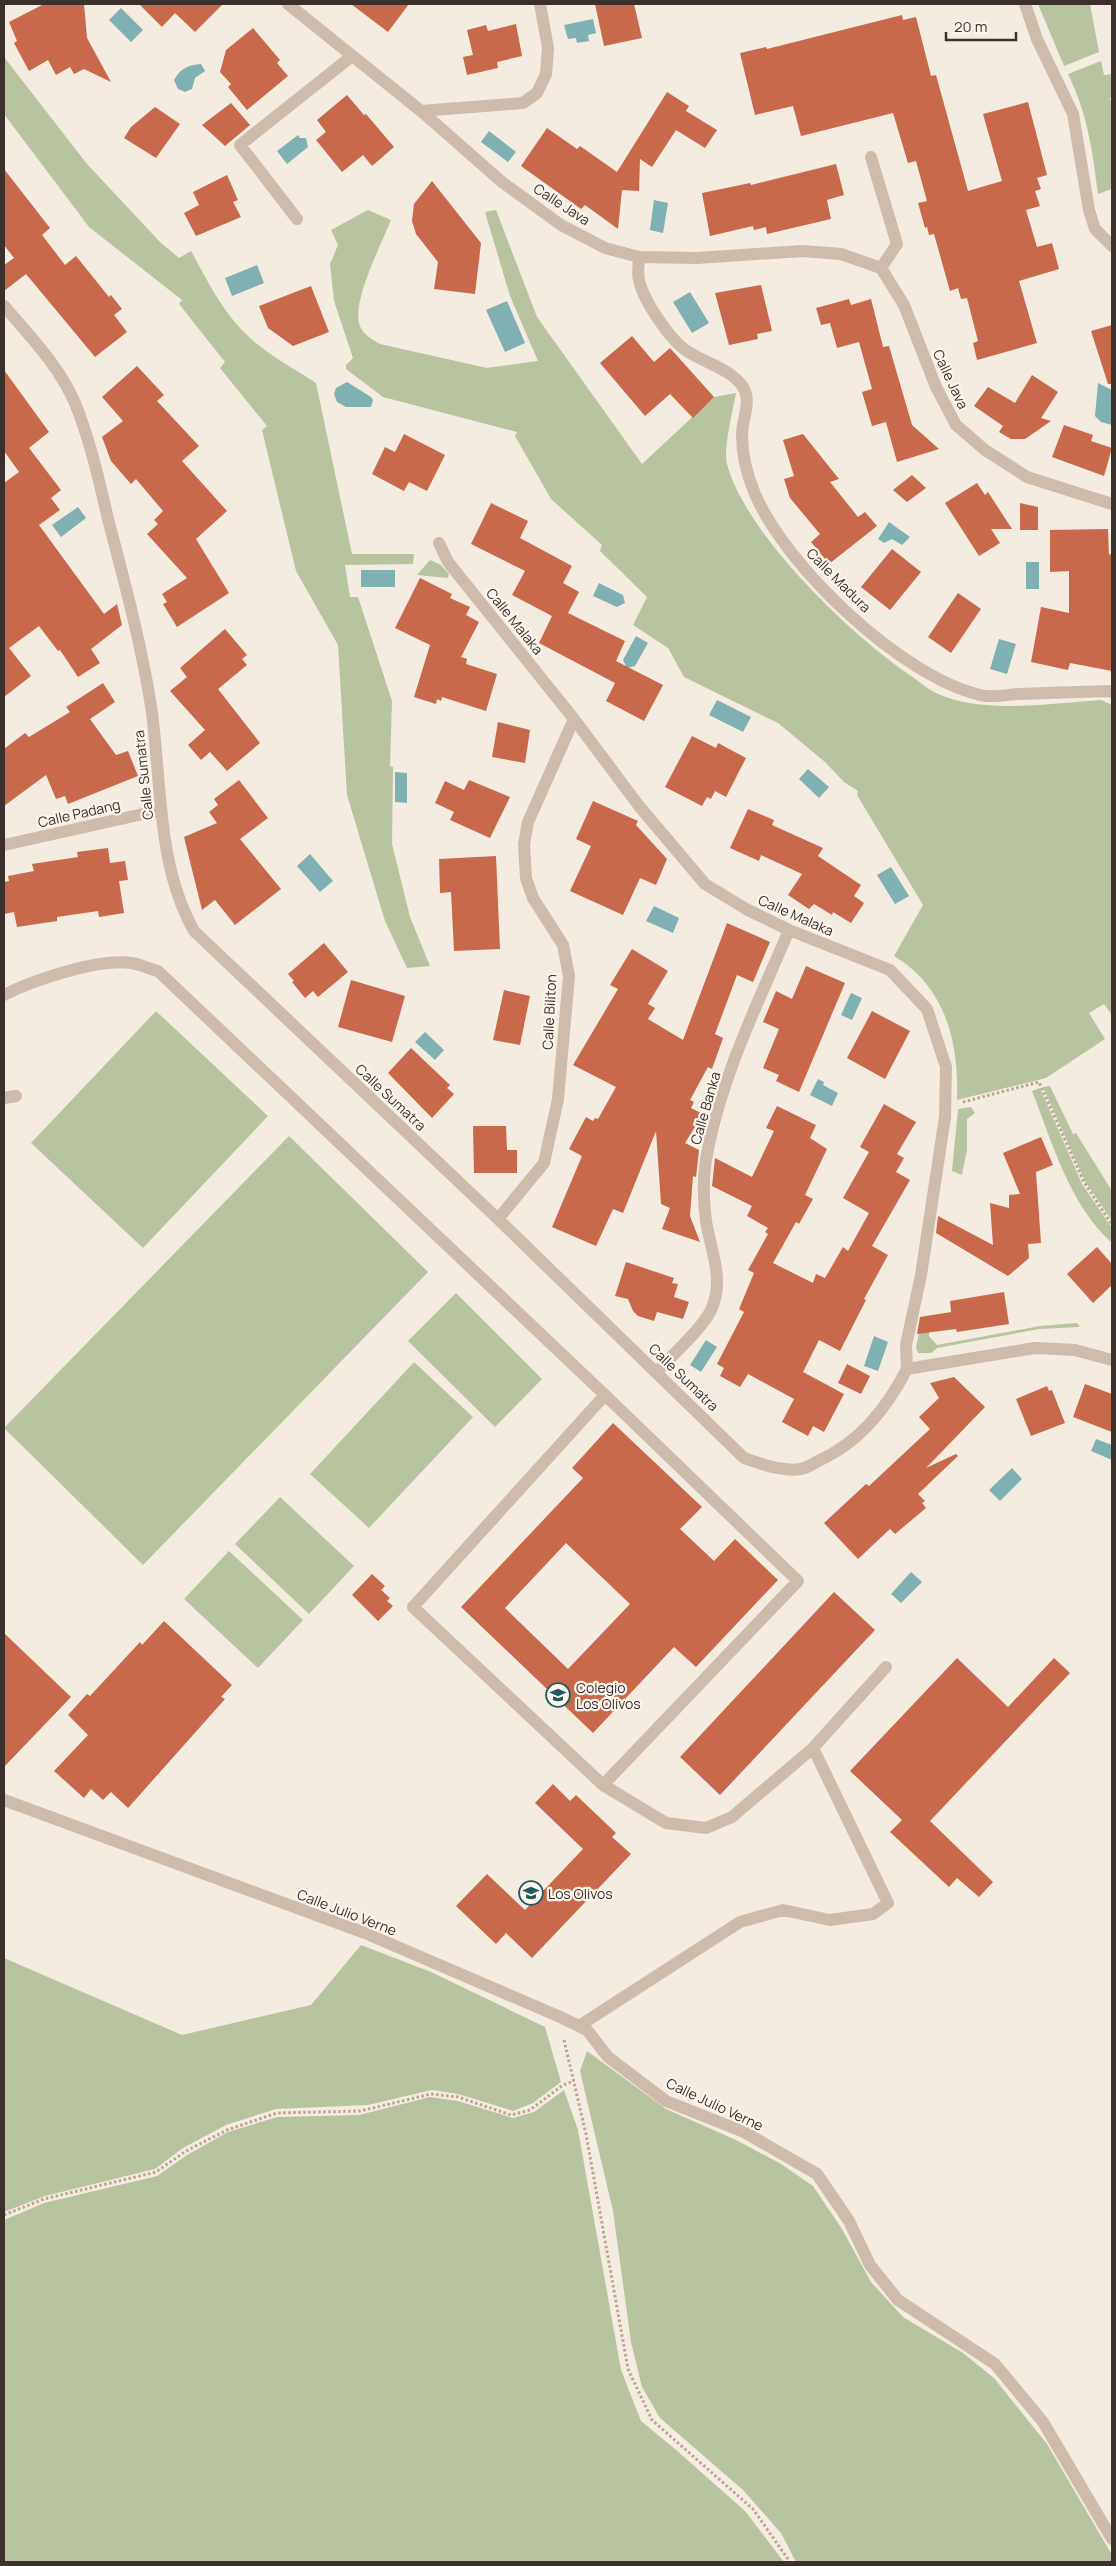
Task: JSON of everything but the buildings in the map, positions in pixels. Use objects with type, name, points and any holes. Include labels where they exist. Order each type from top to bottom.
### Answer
[{"type":"street","name":"Calle Java","points":[[288,4],[421,111],[487,169],[562,225],[605,248],[639,257],[697,258],[802,251],[841,254],[881,268],[904,305],[936,388],[956,425],[985,450],[1027,477],[1112,504]]},
{"type":"street","points":[[421,111],[523,103],[537,92],[546,74],[548,48],[540,4]]},
{"type":"street","points":[[1025,4],[1037,39],[1073,114],[1095,229],[1112,246]]},
{"type":"street","points":[[297,219],[240,145],[352,56]]},
{"type":"street","points":[[871,157],[897,244],[881,268]]},
{"type":"street","name":"Calle Madura","points":[[639,257],[639,280],[647,300],[662,325],[685,350],[737,378],[745,391],[747,403],[742,434],[743,460],[755,493],[770,524],[800,565],[837,604],[887,645],[945,684],[963,690],[982,696],[1108,690],[1112,692]]},
{"type":"street","name":"Calle Sumatra","points":[[4,306],[52,362],[74,402],[90,449],[123,575],[151,706],[161,810],[174,886],[182,910],[194,930],[498,1219],[744,1458],[772,1468],[801,1469],[833,1455],[861,1435],[898,1386],[906,1369]]},
{"type":"street","name":"Calle Malaka","points":[[439,543],[448,562],[574,719],[639,806],[705,884],[746,909],[789,930],[890,970],[927,1008],[946,1067],[945,1107],[921,1275],[906,1345],[906,1369]]},
{"type":"street","name":"Calle Biliton","points":[[498,1219],[544,1163],[558,1099],[569,976],[563,945],[533,898],[526,878],[524,844],[528,822],[574,719]]},
{"type":"street","name":"Calle Padang","points":[[4,845],[161,810]]},
{"type":"street","name":"Calle Banka","points":[[657,1372],[711,1311],[719,1283],[706,1221],[704,1198],[708,1151],[722,1097],[743,1039],[789,930]]},
{"type":"street","points":[[4,996],[20,987],[102,963],[132,963],[158,972],[605,1395],[798,1581],[603,1786]]},
{"type":"street","points":[[906,1369],[1035,1348],[1075,1350],[1112,1360]]},
{"type":"street","points":[[605,1395],[413,1607],[603,1786],[666,1822],[706,1828],[732,1818],[813,1748],[886,1667]]},
{"type":"street","points":[[579,2026],[740,1922],[783,1910],[830,1920],[873,1914],[888,1903],[813,1748]]},
{"type":"street","name":"Calle Julio Verne","points":[[4,1800],[365,1933],[558,2016],[587,2030],[608,2057],[666,2101],[744,2132],[817,2174],[849,2221],[870,2265],[898,2300],[995,2364],[1043,2422],[1112,2539]]},
{"type":"path","points":[[945,1107],[1039,1082],[1084,1182],[1112,1225]]},
{"type":"path","points":[[558,2016],[574,2081],[628,2369],[652,2420],[753,2509],[790,2562]]},
{"type":"path","points":[[4,2215],[44,2199],[156,2172],[186,2151],[227,2130],[277,2113],[360,2111],[431,2094],[458,2098],[511,2115],[530,2110],[563,2085],[574,2081]]},
{"type":"green space","points":[[1038,4],[1090,4],[1099,52],[1064,66]]},
{"type":"green space","points":[[4,57],[87,164],[160,242],[179,258],[191,251],[217,297],[240,328],[265,350],[316,383],[352,554],[414,554],[413,564],[345,565],[350,597],[358,597],[392,701],[390,766],[393,767],[392,844],[410,917],[430,966],[407,968],[385,921],[347,795],[338,645],[296,571],[262,430],[267,426],[220,368],[225,362],[179,304],[182,300],[89,227],[4,114]]},
{"type":"green space","points":[[1101,61],[1104,75],[1112,74],[1112,97],[1110,98],[1112,106],[1112,189],[1098,194],[1085,118],[1068,74]]},
{"type":"green space","points":[[368,210],[391,220],[364,286],[358,313],[360,327],[373,340],[380,344],[487,368],[538,361],[510,296],[485,212],[496,210],[537,317],[642,464],[714,397],[736,393],[726,458],[738,492],[755,521],[778,551],[831,610],[860,636],[929,689],[954,700],[995,706],[1101,700],[1112,705],[1112,1015],[1104,1004],[1089,1013],[1105,1039],[1046,1078],[957,1100],[955,1058],[946,1018],[926,984],[912,969],[894,956],[923,905],[857,795],[858,791],[844,782],[825,762],[778,723],[684,677],[668,648],[633,625],[647,597],[600,551],[602,545],[551,499],[515,436],[517,432],[383,397],[346,369],[346,365],[353,358],[334,301],[330,264],[338,245],[331,230]]},
{"type":"green space","points":[[430,560],[441,565],[449,574],[448,578],[417,575]]},
{"type":"green space","points":[[156,1011],[268,1116],[143,1248],[31,1143]]},
{"type":"green space","points":[[1050,1086],[1073,1134],[1076,1133],[1112,1191],[1112,1221],[1085,1181],[1043,1087]]},
{"type":"green space","points":[[1040,1088],[1082,1184],[1112,1228],[1112,1243],[1084,1210],[1073,1192],[1055,1152],[1032,1091]]},
{"type":"green space","points":[[971,1107],[975,1113],[967,1119],[967,1150],[962,1175],[952,1171],[958,1109]]},
{"type":"green space","points":[[289,1136],[428,1272],[143,1565],[4,1428]]},
{"type":"green space","points":[[456,1293],[542,1379],[495,1427],[408,1341]]},
{"type":"green space","points":[[1077,1323],[1080,1327],[1039,1329],[937,1348],[931,1353],[918,1353],[916,1347],[921,1325],[929,1324],[929,1336],[937,1345],[1040,1326]]},
{"type":"green space","points":[[414,1362],[473,1417],[369,1528],[310,1474]]},
{"type":"green space","points":[[280,1497],[354,1566],[309,1614],[235,1544]]},
{"type":"green space","points":[[229,1551],[303,1620],[258,1668],[184,1599]]},
{"type":"green space","points":[[361,1945],[431,1972],[545,2027],[561,2082],[533,2103],[513,2111],[458,2094],[432,2090],[368,2105],[276,2109],[226,2125],[183,2148],[155,2169],[45,2196],[4,2212],[4,1958],[182,2035],[311,2005]]},
{"type":"green space","points":[[587,2051],[666,2109],[736,2140],[781,2164],[813,2186],[842,2229],[871,2282],[903,2317],[963,2353],[994,2378],[1047,2444],[1112,2555],[1112,2562],[796,2562],[781,2533],[743,2490],[660,2418],[642,2387],[631,2342],[613,2211],[580,2071]]},
{"type":"green space","points":[[564,2090],[578,2130],[621,2370],[641,2421],[745,2511],[784,2562],[4,2562],[4,2220],[44,2203],[157,2176],[187,2155],[228,2132],[277,2117],[359,2115],[430,2097],[458,2101],[513,2118],[534,2112]]},
{"type":"water","points":[[121,8],[143,30],[131,42],[109,20]]},
{"type":"water","points":[[593,19],[596,33],[588,35],[589,41],[577,43],[576,38],[568,39],[564,25]]},
{"type":"water","points":[[201,64],[205,71],[195,78],[192,89],[185,92],[178,89],[174,80],[179,73],[189,66]]},
{"type":"water","points":[[489,131],[516,152],[508,162],[481,142]]},
{"type":"water","points":[[298,135],[300,138],[306,138],[308,147],[287,164],[277,151]]},
{"type":"water","points":[[654,200],[668,203],[663,233],[650,230]]},
{"type":"water","points":[[257,265],[264,283],[232,296],[225,278]]},
{"type":"water","points":[[690,292],[709,323],[692,333],[673,302]]},
{"type":"water","points":[[507,301],[525,343],[505,352],[486,310]]},
{"type":"water","points":[[347,382],[371,397],[373,400],[371,407],[346,407],[337,402],[334,394],[336,388]]},
{"type":"water","points":[[1098,383],[1112,390],[1112,425],[1101,422],[1095,416]]},
{"type":"water","points":[[78,507],[86,518],[61,537],[52,525]]},
{"type":"water","points":[[889,522],[910,537],[902,545],[892,539],[884,543],[878,539]]},
{"type":"water","points":[[1026,562],[1039,562],[1039,589],[1026,589]]},
{"type":"water","points":[[361,570],[395,570],[395,587],[361,587]]},
{"type":"water","points":[[599,583],[623,595],[625,603],[617,607],[593,596]]},
{"type":"water","points":[[636,636],[648,643],[635,666],[627,668],[623,660]]},
{"type":"water","points":[[999,639],[1016,644],[1007,674],[990,669]]},
{"type":"water","points":[[717,700],[751,717],[743,732],[709,715]]},
{"type":"water","points":[[808,769],[829,787],[819,798],[799,779]]},
{"type":"water","points":[[395,772],[407,773],[407,803],[395,802]]},
{"type":"water","points":[[310,854],[333,881],[320,892],[297,866]]},
{"type":"water","points":[[891,867],[909,896],[895,904],[877,875]]},
{"type":"water","points":[[654,906],[679,918],[673,933],[646,921]]},
{"type":"water","points":[[851,993],[862,998],[852,1020],[841,1015]]},
{"type":"water","points":[[425,1032],[444,1050],[435,1060],[415,1042]]},
{"type":"water","points":[[818,1079],[824,1082],[823,1085],[838,1093],[832,1106],[810,1095]]},
{"type":"water","points":[[874,1336],[888,1342],[878,1371],[864,1366]]},
{"type":"water","points":[[706,1340],[717,1347],[701,1372],[690,1365]]},
{"type":"water","points":[[1096,1439],[1112,1445],[1112,1460],[1091,1451]]},
{"type":"water","points":[[1012,1468],[1022,1479],[1000,1501],[989,1490]]},
{"type":"water","points":[[911,1572],[922,1582],[901,1603],[891,1594]]},
{"type":"place","name":"Colegio Los Olivos","points":[[558,1695]]},
{"type":"place","name":"Los Olivos","points":[[531,1893]]}]
